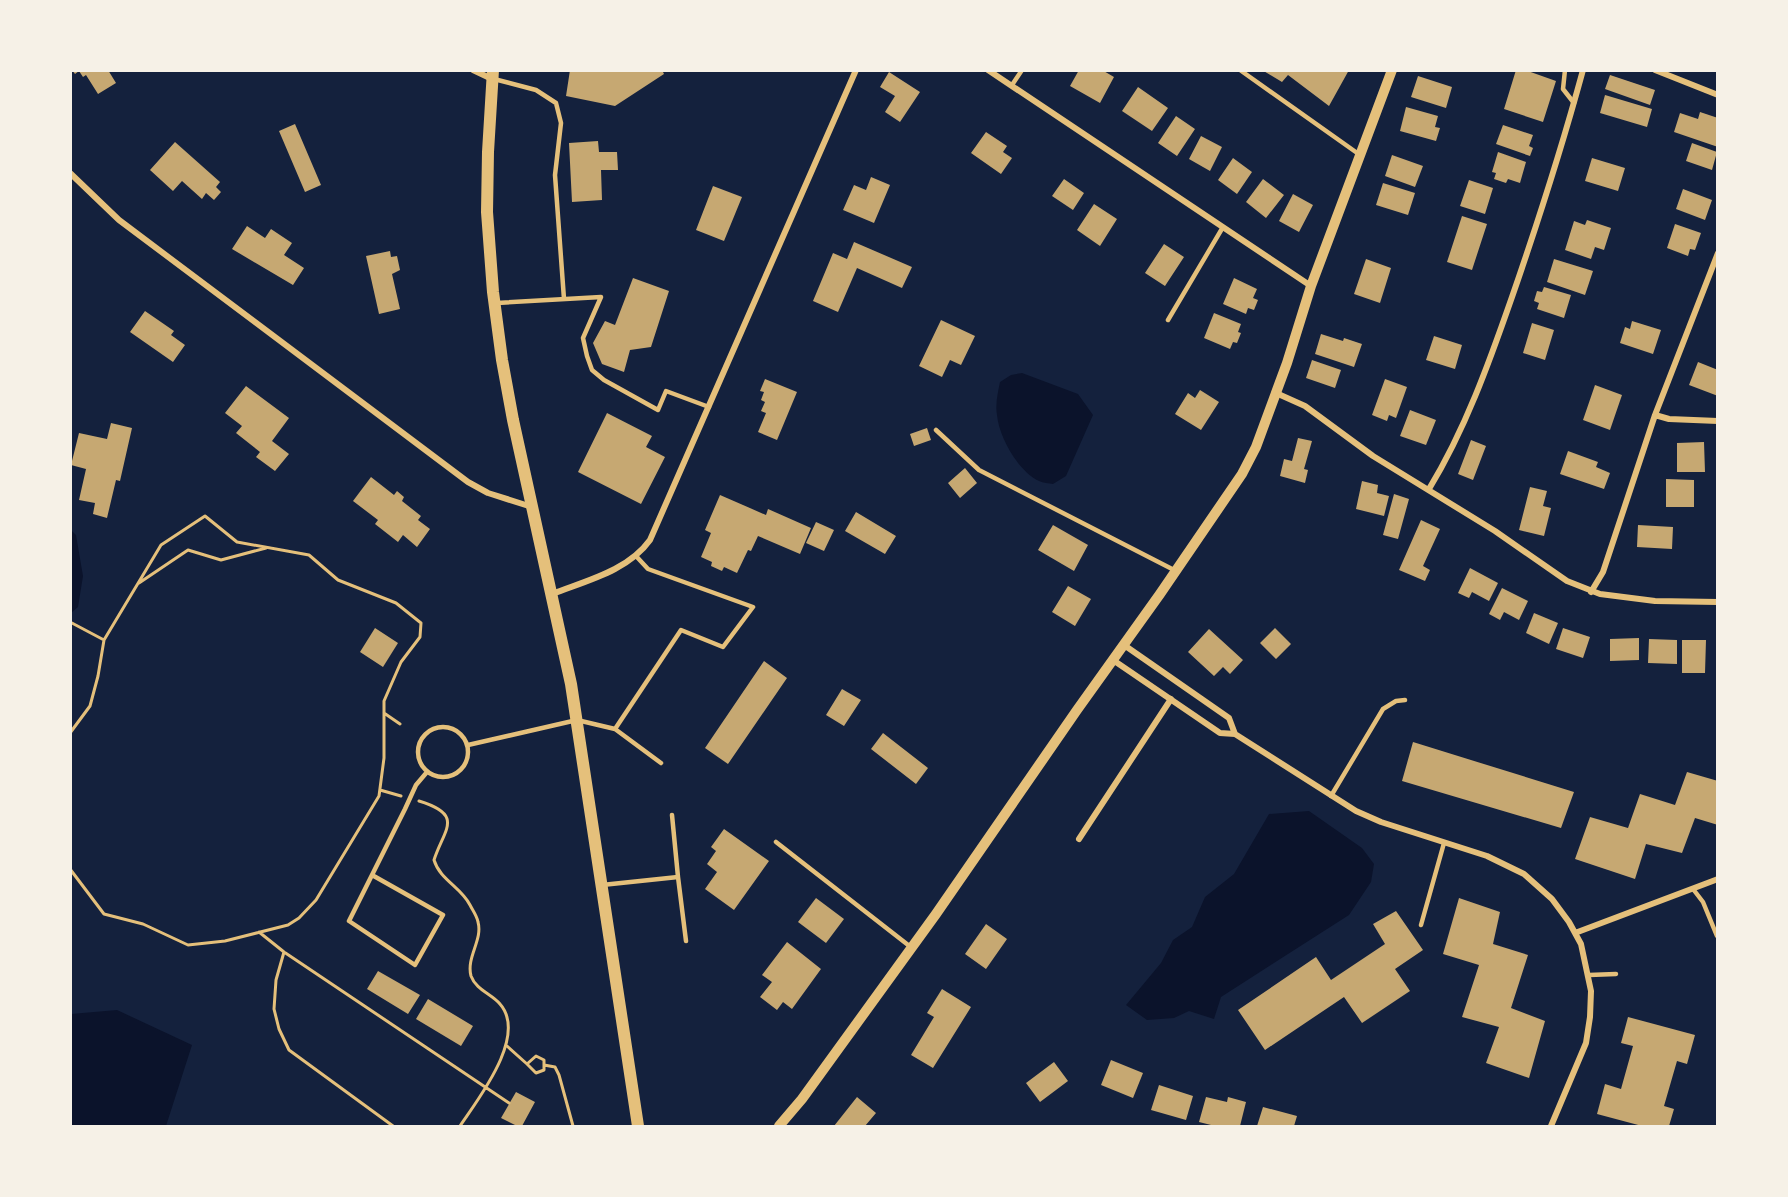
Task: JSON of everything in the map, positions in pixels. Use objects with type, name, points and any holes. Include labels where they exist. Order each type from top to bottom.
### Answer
[{"type":"main road","points":[[492,75],[487,212],[494,303],[509,400],[572,684],[638,1126]]},
{"type":"street","points":[[473,70],[492,75]]},
{"type":"street","points":[[552,594],[610,572],[636,556],[650,540],[856,70]]},
{"type":"street","points":[[988,70],[1311,286]]},
{"type":"street","points":[[779,1126],[802,1099],[912,948],[1242,474],[1256,447],[1311,286],[1392,70]]},
{"type":"street","points":[[1429,489],[1457,439],[1501,329],[1543,207],[1583,70]]},
{"type":"street","points":[[1655,70],[1718,95]]},
{"type":"street","points":[[70,173],[119,220],[468,482],[489,493],[532,507]]},
{"type":"street","points":[[1590,592],[1603,573],[1655,415],[1718,253]]},
{"type":"street","points":[[1276,393],[1305,406],[1373,456],[1429,489],[1567,581],[1590,592],[1655,601],[1718,602]]},
{"type":"street","points":[[1655,415],[1680,420],[1718,422]]},
{"type":"street","points":[[1124,645],[1229,718],[1235,734]]},
{"type":"street","points":[[1113,660],[1220,733],[1235,734],[1356,811],[1381,822],[1487,856],[1524,874],[1552,899],[1581,944],[1589,975],[1590,1017],[1586,1043],[1551,1126]]},
{"type":"street","points":[[1079,839],[1171,699]]},
{"type":"street","points":[[1575,933],[1718,879]]},
{"type":"lane","points":[[1012,86],[1022,70]]},
{"type":"lane","points":[[1240,70],[1360,155]]},
{"type":"lane","points":[[1565,70],[1563,89],[1574,103]]},
{"type":"lane","points":[[492,75],[536,90],[556,103],[561,123],[555,175],[564,299]]},
{"type":"lane","points":[[1168,320],[1223,227]]},
{"type":"lane","points":[[494,303],[601,297],[584,338],[592,370],[604,380],[658,410],[666,391],[709,407]]},
{"type":"lane","points":[[936,430],[979,470],[1176,571]]},
{"type":"lane","points":[[615,729],[681,630],[723,648],[753,607],[648,569],[636,556]]},
{"type":"lane","points":[[1331,796],[1383,709],[1396,701],[1405,700]]},
{"type":"lane","points":[[468,745],[577,720],[615,729],[661,763]]},
{"type":"lane","points":[[450,727],[464,736],[468,745],[467,760],[458,773],[442,777],[428,772],[419,759],[418,750],[425,734],[432,729],[450,727]]},
{"type":"lane","points":[[372,875],[443,915],[415,965],[350,921],[408,798],[428,772]]},
{"type":"lane","points":[[672,815],[686,941]]},
{"type":"lane","points":[[776,842],[912,948]]},
{"type":"lane","points":[[1421,925],[1444,843]]},
{"type":"lane","points":[[602,885],[678,877]]},
{"type":"lane","points":[[1693,889],[1703,902],[1717,936],[1718,934]]},
{"type":"lane","points":[[1589,975],[1616,974]]},
{"type":"path","points":[[70,733],[90,706],[104,640],[161,545],[205,516],[237,542],[309,555],[338,580],[396,603],[421,622],[420,637],[401,662],[384,701],[384,758],[380,796],[316,900],[299,918],[288,925],[225,941],[188,945],[143,924],[104,914],[70,869]]},
{"type":"path","points":[[138,584],[188,550],[221,560],[268,548]]},
{"type":"path","points":[[70,622],[104,640]]},
{"type":"path","points":[[384,713],[400,724]]},
{"type":"path","points":[[380,789],[434,806],[447,819],[448,829],[434,860],[436,868],[465,896],[478,923],[477,939],[471,956],[471,976],[484,992],[501,1004],[508,1020],[507,1046],[502,1059],[460,1126]]},
{"type":"path","points":[[259,932],[284,952],[509,1103]]},
{"type":"path","points":[[284,952],[276,980],[274,1009],[279,1029],[289,1050],[393,1126]]},
{"type":"path","points":[[507,1046],[536,1073],[544,1070],[544,1060],[536,1056],[527,1064]]},
{"type":"path","points":[[544,1065],[555,1067],[573,1126]]},
{"type":"water","points":[[1022,373],[1078,394],[1093,415],[1066,476],[1053,484],[1039,481],[1024,470],[1001,433],[996,407],[1000,382],[1011,375]]},
{"type":"water","points":[[71,530],[76,535],[83,576],[78,607],[71,613]]},
{"type":"water","points":[[1309,811],[1362,848],[1374,864],[1371,882],[1349,915],[1221,997],[1214,1019],[1189,1011],[1174,1018],[1147,1020],[1126,1005],[1161,963],[1173,940],[1192,927],[1205,897],[1234,874],[1269,814]]},
{"type":"water","points":[[117,1010],[192,1045],[166,1126],[71,1126],[71,1014]]},
{"type":"building","points":[[72,70],[108,70],[116,83],[98,94],[86,75],[83,77],[79,71],[75,74]]},
{"type":"building","points":[[570,70],[662,70],[664,74],[615,106],[566,96]]},
{"type":"building","points":[[1079,70],[1102,70],[1114,77],[1100,103],[1070,86]]},
{"type":"building","points":[[1262,70],[1349,70],[1329,106],[1288,75],[1282,82]]},
{"type":"building","points":[[1516,70],[1525,70],[1556,81],[1543,122],[1504,109]]},
{"type":"building","points":[[889,72],[920,92],[900,122],[885,112],[895,96],[880,87]]},
{"type":"building","points":[[1610,75],[1655,90],[1650,105],[1605,89]]},
{"type":"building","points":[[1418,76],[1452,87],[1446,108],[1411,97]]},
{"type":"building","points":[[1138,87],[1168,108],[1152,131],[1122,111]]},
{"type":"building","points":[[1605,95],[1652,109],[1647,127],[1600,113]]},
{"type":"building","points":[[1406,107],[1438,116],[1435,127],[1440,128],[1436,141],[1400,131]]},
{"type":"building","points":[[1700,112],[1718,118],[1718,147],[1674,132],[1680,113],[1698,119]]},
{"type":"building","points":[[1176,116],[1195,129],[1177,156],[1158,143]]},
{"type":"building","points":[[295,124],[321,185],[305,192],[279,131]]},
{"type":"building","points":[[1503,125],[1533,135],[1529,146],[1533,148],[1530,156],[1496,144]]},
{"type":"building","points":[[986,132],[1007,146],[1003,152],[1012,158],[1001,174],[971,153]]},
{"type":"building","points":[[1201,136],[1222,147],[1210,171],[1189,159]]},
{"type":"building","points":[[598,141],[599,152],[617,152],[618,170],[601,170],[602,200],[572,202],[569,143]]},
{"type":"building","points":[[175,142],[220,182],[216,187],[221,192],[214,200],[206,193],[202,199],[182,181],[173,191],[150,170]]},
{"type":"building","points":[[1692,143],[1717,152],[1712,170],[1686,161]]},
{"type":"building","points":[[1498,152],[1526,162],[1520,183],[1508,179],[1506,183],[1494,179],[1496,173],[1492,172]]},
{"type":"building","points":[[1392,155],[1423,166],[1415,187],[1385,176]]},
{"type":"building","points":[[1233,158],[1252,172],[1237,194],[1218,180]]},
{"type":"building","points":[[1592,158],[1625,168],[1618,191],[1585,181]]},
{"type":"building","points":[[871,177],[890,185],[874,223],[843,210],[854,185],[866,190]]},
{"type":"building","points":[[1064,179],[1084,193],[1073,210],[1052,196]]},
{"type":"building","points":[[1263,179],[1284,195],[1266,218],[1246,202]]},
{"type":"building","points":[[1469,180],[1493,188],[1485,214],[1460,206]]},
{"type":"building","points":[[1383,183],[1415,193],[1408,215],[1376,205]]},
{"type":"building","points":[[713,186],[742,197],[724,241],[696,230]]},
{"type":"building","points":[[1683,189],[1712,200],[1705,220],[1676,209]]},
{"type":"building","points":[[1293,194],[1313,205],[1299,232],[1279,221]]},
{"type":"building","points":[[1094,204],[1117,219],[1100,246],[1077,230]]},
{"type":"building","points":[[1462,216],[1487,224],[1472,270],[1447,262]]},
{"type":"building","points":[[1587,220],[1611,228],[1604,250],[1595,247],[1591,259],[1565,250],[1574,221],[1585,225]]},
{"type":"building","points":[[1675,224],[1701,233],[1695,250],[1690,249],[1688,256],[1667,248]]},
{"type":"building","points":[[247,226],[265,238],[271,229],[292,243],[284,255],[304,268],[293,285],[232,249]]},
{"type":"building","points":[[854,242],[912,267],[902,288],[857,268],[838,312],[813,301],[833,253],[847,259]]},
{"type":"building","points":[[1164,244],[1184,257],[1165,286],[1145,273]]},
{"type":"building","points":[[390,251],[391,257],[397,256],[400,270],[392,274],[400,309],[379,314],[366,256]]},
{"type":"building","points":[[1366,259],[1391,268],[1380,303],[1354,294]]},
{"type":"building","points":[[1554,259],[1593,271],[1585,295],[1547,282]]},
{"type":"building","points":[[633,278],[669,291],[651,347],[630,350],[624,372],[602,364],[593,343],[605,321],[615,325]]},
{"type":"building","points":[[1234,278],[1257,289],[1253,298],[1258,300],[1254,310],[1248,308],[1246,314],[1223,304]]},
{"type":"building","points":[[1544,287],[1571,295],[1564,318],[1537,309],[1539,303],[1534,301],[1537,291],[1542,292]]},
{"type":"building","points":[[145,311],[174,331],[171,335],[185,345],[173,362],[130,332]]},
{"type":"building","points":[[1214,313],[1241,324],[1238,332],[1241,333],[1237,343],[1233,342],[1230,349],[1204,338]]},
{"type":"building","points":[[941,320],[975,336],[961,365],[950,360],[942,377],[919,366]]},
{"type":"building","points":[[1632,321],[1661,330],[1653,354],[1620,343],[1625,327],[1630,329]]},
{"type":"building","points":[[1532,323],[1554,330],[1545,360],[1523,353]]},
{"type":"building","points":[[1321,334],[1362,344],[1354,367],[1315,354]]},
{"type":"building","points":[[1434,336],[1462,345],[1455,369],[1426,360]]},
{"type":"building","points":[[1312,360],[1341,370],[1335,388],[1306,378]]},
{"type":"building","points":[[1698,362],[1718,370],[1718,396],[1689,385]]},
{"type":"building","points":[[765,379],[797,392],[777,440],[758,432],[766,413],[761,411],[765,402],[761,400],[764,392],[760,391]]},
{"type":"building","points":[[1385,379],[1407,387],[1396,418],[1389,415],[1387,421],[1372,415]]},
{"type":"building","points":[[1595,385],[1622,395],[1610,430],[1583,420]]},
{"type":"building","points":[[246,386],[289,418],[272,441],[289,454],[275,471],[256,457],[260,452],[236,433],[242,426],[225,413]]},
{"type":"building","points":[[1200,390],[1219,402],[1201,430],[1175,414],[1188,393],[1195,398]]},
{"type":"building","points":[[1410,410],[1436,420],[1426,445],[1400,436]]},
{"type":"building","points":[[607,413],[652,436],[646,447],[665,457],[641,504],[578,472]]},
{"type":"building","points":[[111,423],[132,428],[120,481],[116,480],[107,518],[93,514],[95,503],[79,500],[86,469],[71,465],[79,433],[107,439]]},
{"type":"building","points":[[927,428],[931,440],[914,446],[910,434]]},
{"type":"building","points":[[1298,438],[1312,441],[1304,469],[1308,470],[1305,483],[1280,476],[1284,459],[1292,461]]},
{"type":"building","points":[[1471,440],[1486,446],[1473,480],[1458,474]]},
{"type":"building","points":[[1704,442],[1705,472],[1677,472],[1677,443]]},
{"type":"building","points":[[1568,451],[1598,462],[1596,467],[1610,473],[1604,489],[1560,474]]},
{"type":"building","points":[[965,468],[977,483],[960,498],[948,483]]},
{"type":"building","points":[[371,477],[394,495],[397,491],[404,497],[402,501],[421,516],[418,520],[430,529],[417,547],[403,535],[398,542],[375,524],[378,520],[353,501]]},
{"type":"building","points":[[1666,479],[1694,480],[1694,507],[1666,507]]},
{"type":"building","points":[[1362,481],[1378,485],[1377,493],[1389,496],[1384,516],[1356,509]]},
{"type":"building","points":[[1530,487],[1547,491],[1543,506],[1551,508],[1544,536],[1519,530]]},
{"type":"building","points":[[1394,494],[1409,499],[1398,539],[1383,535]]},
{"type":"building","points":[[720,495],[766,515],[768,509],[811,528],[800,554],[758,536],[737,573],[724,567],[722,571],[711,566],[712,562],[701,557],[711,533],[705,530]]},
{"type":"building","points":[[856,512],[896,536],[885,554],[845,531]]},
{"type":"building","points":[[1421,520],[1440,529],[1423,566],[1430,570],[1425,581],[1399,570]]},
{"type":"building","points":[[816,522],[834,530],[824,551],[806,543]]},
{"type":"building","points":[[1053,525],[1088,545],[1074,571],[1038,550]]},
{"type":"building","points":[[1638,525],[1673,527],[1672,549],[1637,547]]},
{"type":"building","points":[[1470,568],[1498,583],[1489,601],[1472,592],[1469,598],[1458,593]]},
{"type":"building","points":[[1068,586],[1091,599],[1075,626],[1052,612]]},
{"type":"building","points":[[1502,588],[1528,601],[1519,620],[1504,612],[1500,620],[1489,614]]},
{"type":"building","points":[[1534,613],[1558,623],[1549,644],[1526,633]]},
{"type":"building","points":[[375,628],[398,643],[383,667],[360,652]]},
{"type":"building","points":[[1275,628],[1291,644],[1276,659],[1260,643]]},
{"type":"building","points":[[1563,628],[1590,637],[1583,658],[1556,649]]},
{"type":"building","points":[[1209,629],[1243,660],[1230,674],[1223,667],[1214,676],[1188,652]]},
{"type":"building","points":[[1639,638],[1639,660],[1610,661],[1610,639]]},
{"type":"building","points":[[1649,639],[1677,640],[1677,664],[1648,663]]},
{"type":"building","points":[[1682,640],[1706,640],[1705,673],[1682,673]]},
{"type":"building","points":[[764,661],[787,678],[728,764],[705,748]]},
{"type":"building","points":[[842,689],[861,700],[844,726],[826,715]]},
{"type":"building","points":[[883,733],[928,768],[916,784],[871,749]]},
{"type":"building","points":[[1413,742],[1574,792],[1561,828],[1402,781]]},
{"type":"building","points":[[1687,772],[1718,781],[1718,825],[1695,818],[1682,853],[1646,844],[1635,879],[1575,859],[1590,817],[1628,828],[1640,794],[1675,805]]},
{"type":"building","points":[[724,829],[769,861],[734,910],[705,889],[717,872],[707,864],[716,851],[711,847]]},
{"type":"building","points":[[816,898],[844,919],[826,943],[798,922]]},
{"type":"building","points":[[1459,898],[1500,912],[1493,944],[1528,955],[1511,1008],[1545,1021],[1529,1078],[1486,1063],[1499,1027],[1462,1017],[1479,965],[1443,954]]},
{"type":"building","points":[[1396,911],[1423,950],[1395,969],[1410,991],[1362,1023],[1344,997],[1265,1050],[1238,1010],[1316,957],[1331,980],[1385,944],[1373,924]]},
{"type":"building","points":[[986,924],[1007,939],[986,969],[965,954]]},
{"type":"building","points":[[787,942],[821,969],[792,1009],[783,1002],[777,1010],[760,997],[772,982],[762,975]]},
{"type":"building","points":[[378,971],[420,995],[408,1014],[367,989]]},
{"type":"building","points":[[942,989],[971,1007],[933,1068],[911,1055],[934,1017],[927,1013]]},
{"type":"building","points":[[428,999],[473,1026],[461,1046],[416,1019]]},
{"type":"building","points":[[1628,1017],[1695,1035],[1687,1064],[1677,1061],[1664,1106],[1674,1109],[1669,1126],[1642,1126],[1597,1114],[1605,1084],[1621,1089],[1633,1046],[1621,1043]]},
{"type":"building","points":[[1111,1060],[1143,1073],[1133,1098],[1101,1085]]},
{"type":"building","points":[[1054,1062],[1068,1081],[1040,1102],[1026,1083]]},
{"type":"building","points":[[1159,1085],[1193,1096],[1186,1120],[1151,1110]]},
{"type":"building","points":[[516,1092],[535,1102],[522,1126],[501,1118]]},
{"type":"building","points":[[857,1097],[876,1113],[865,1126],[834,1126]]},
{"type":"building","points":[[1206,1097],[1227,1102],[1228,1097],[1246,1102],[1240,1126],[1215,1126],[1199,1122]]},
{"type":"building","points":[[1263,1107],[1297,1116],[1294,1126],[1257,1126]]}]
